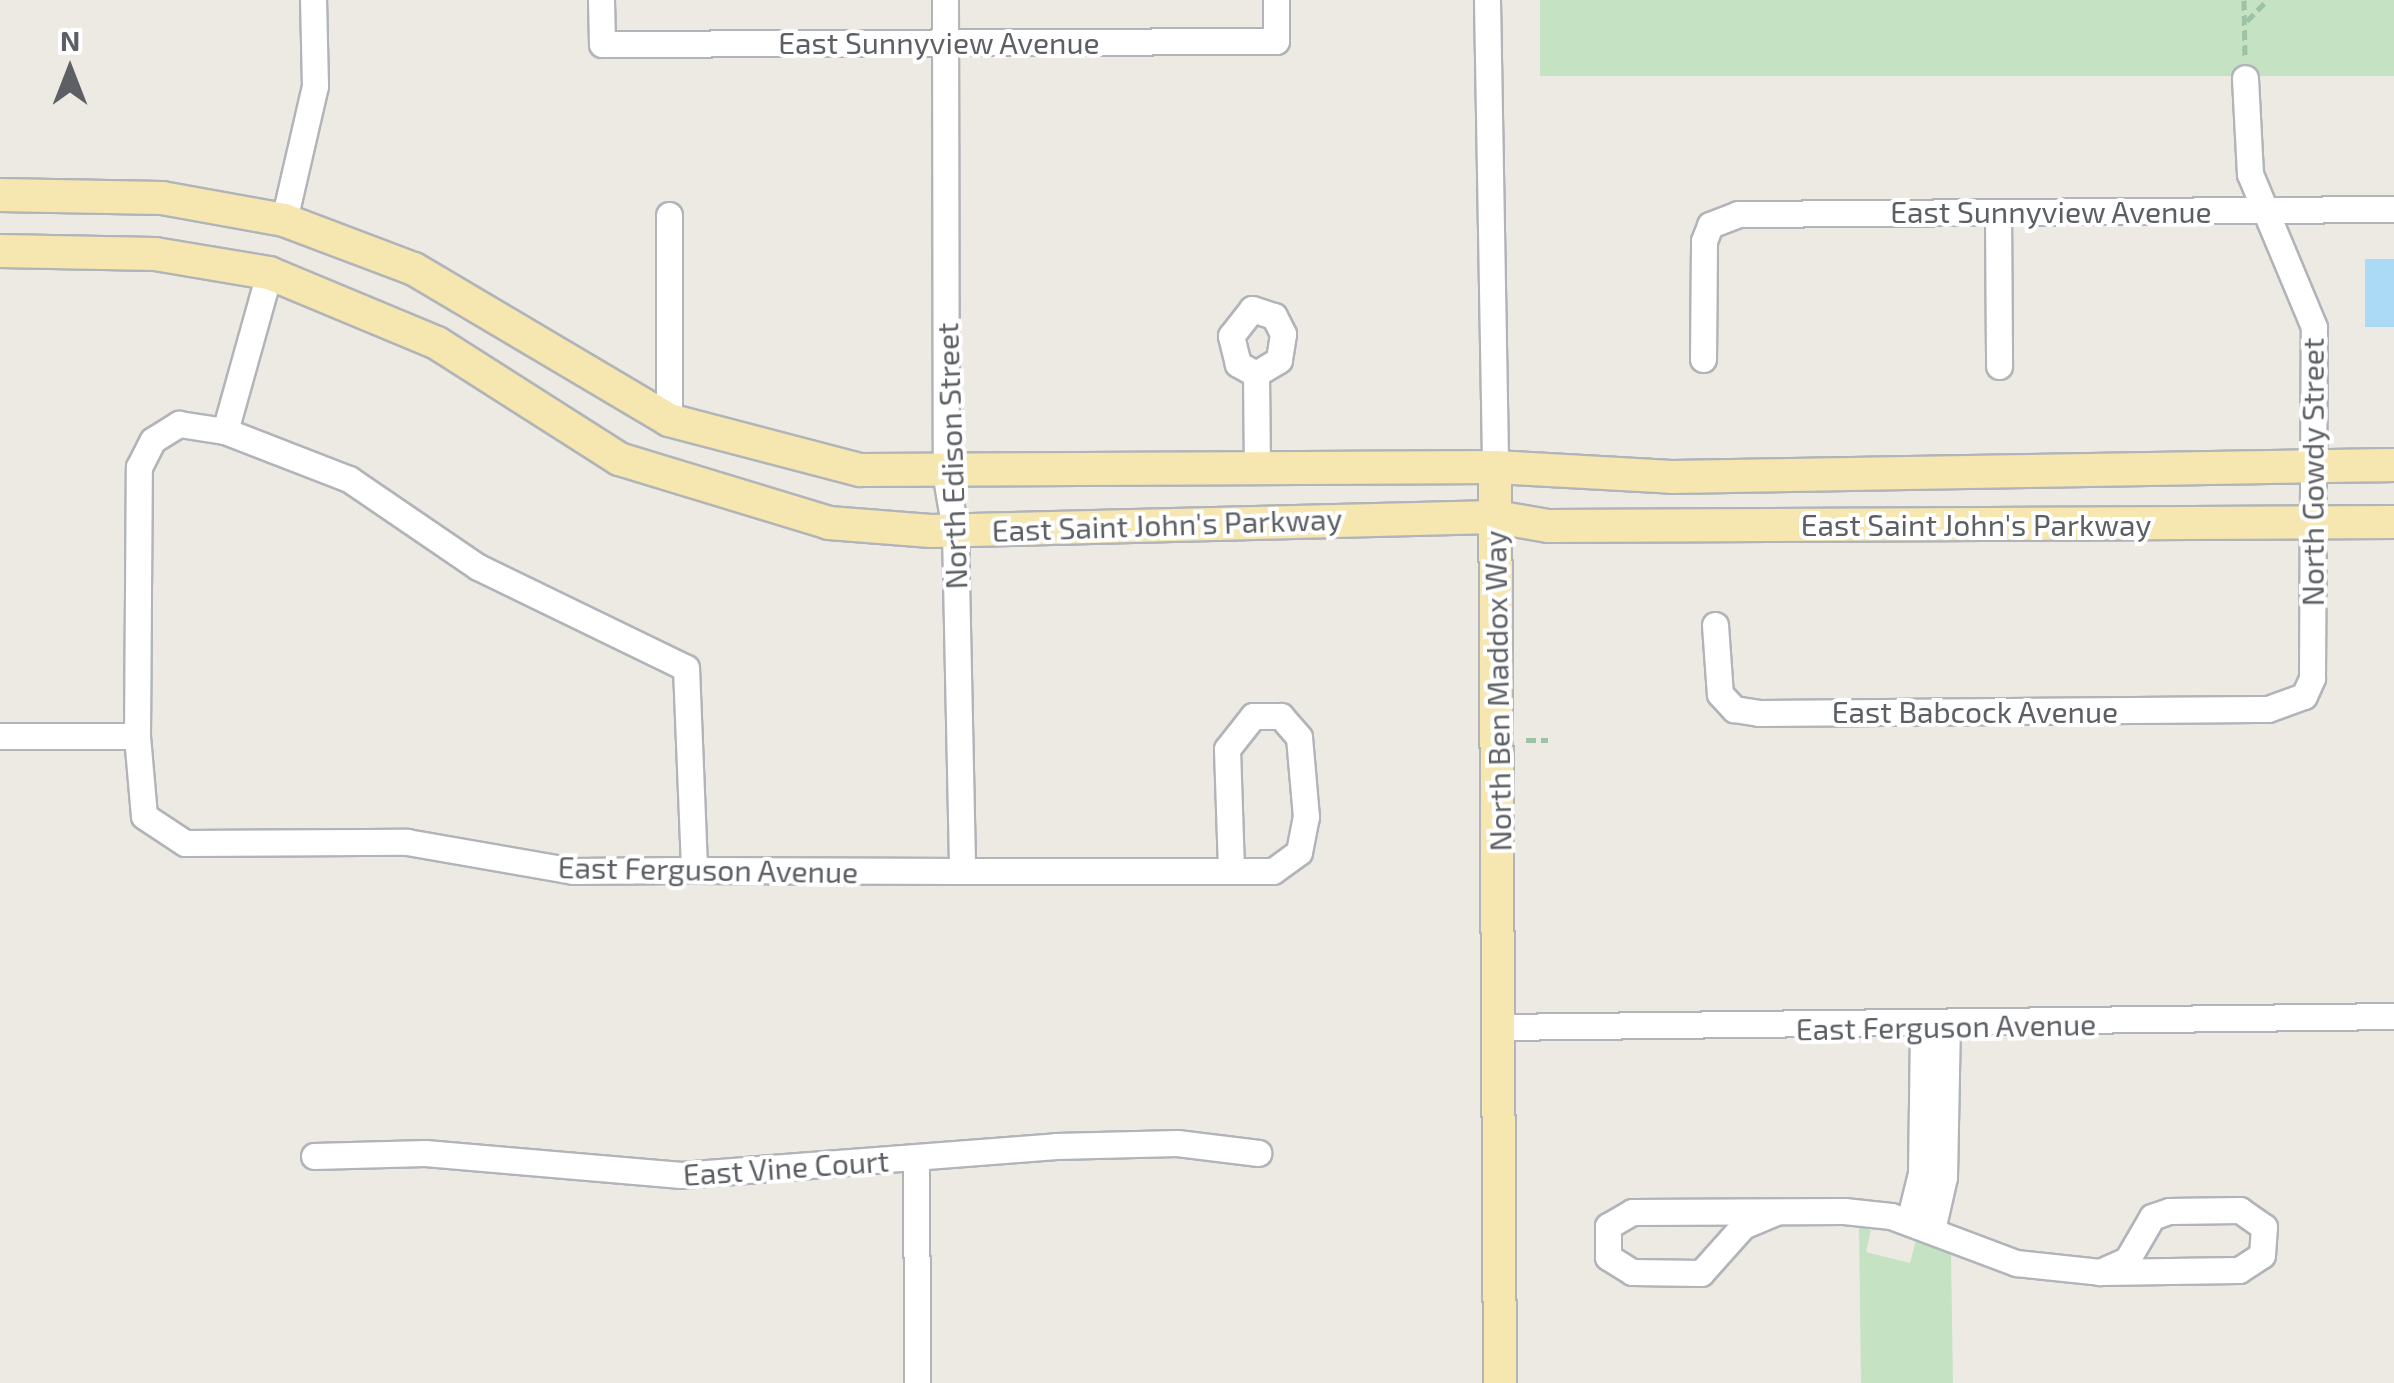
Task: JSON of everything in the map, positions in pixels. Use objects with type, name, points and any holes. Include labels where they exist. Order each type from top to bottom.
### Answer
[{"type":"main road","name":"East Saint John's Parkway","points":[[0,195],[162,198],[284,220],[414,269],[669,420],[803,462],[946,477],[1496,467],[1672,477],[2394,466]]},
{"type":"main road","name":"East Saint John's Parkway","points":[[0,251],[155,254],[270,273],[437,344],[580,441],[636,466],[802,518],[955,530],[1496,518],[1548,526],[2394,522]]},
{"type":"main road","name":"North Ben Maddox Way","points":[[1496,467],[1500,1383]]},
{"type":"street","points":[[284,220],[315,86],[313,0]]},
{"type":"street","name":"East Sunnyview Avenue","points":[[602,0],[602,44],[1276,41],[1276,0]]},
{"type":"street","name":"North Edison Street","points":[[944,0],[946,477],[955,530],[962,871]]},
{"type":"street","name":"North Ben Maddox Way","points":[[1488,0],[1496,467]]},
{"type":"street","name":"North Gowdy Street","points":[[2245,78],[2250,174],[2314,327],[2312,678],[2304,696]]},
{"type":"street","name":"East Sunnyview Avenue","points":[[1704,359],[1710,225],[1738,214],[2394,209]]},
{"type":"street","points":[[1998,212],[1999,366]]},
{"type":"street","points":[[669,215],[669,420]]},
{"type":"street","points":[[225,431],[270,273]]},
{"type":"street","name":"East Saint John's Parkway","points":[[1256,374],[1257,469]]},
{"type":"street","points":[[0,736],[137,736],[139,467],[153,440],[179,424],[225,431],[350,480],[478,567],[677,660],[693,693],[694,870]]},
{"type":"street","name":"East Babcock Avenue","points":[[1716,625],[1720,694],[1734,708],[1759,712],[2268,710],[2304,696]]},
{"type":"street","name":"East Ferguson Avenue","points":[[137,736],[144,816],[185,843],[408,842],[573,871],[694,870],[962,871],[1231,871],[1273,871],[1300,852],[1300,736],[1281,716],[1254,716],[1227,749],[1231,871]]},
{"type":"street","name":"East Ferguson Avenue","points":[[1498,1027],[1935,1028],[2394,1016]]},
{"type":"street","points":[[1920,1226],[1935,1028]]},
{"type":"street","name":"East Vine Court","points":[[314,1156],[425,1152],[680,1175],[1177,1142],[1258,1154]]},
{"type":"street","points":[[916,1159],[918,1383]]},
{"type":"street","points":[[1776,1212],[1744,1226],[1701,1273],[1632,1272],[1608,1257],[1608,1226],[1632,1212],[1776,1212],[1920,1226],[2016,1263],[2100,1272],[2239,1270],[2262,1255],[2264,1227],[2240,1210],[2170,1211],[2152,1217],[2127,1260],[2100,1272]]},
{"type":"path","points":[[2244,0],[2245,78]]},
{"type":"path","points":[[2246,21],[2266,0]]},
{"type":"green space","points":[[1540,0],[2394,0],[2394,76],[1540,76]]},
{"type":"green space","points":[[1859,1227],[1871,1230],[1866,1252],[1910,1263],[1916,1240],[1951,1254],[1953,1383],[1861,1383]]},
{"type":"water","points":[[2365,259],[2394,259],[2394,327],[2365,327]]}]
